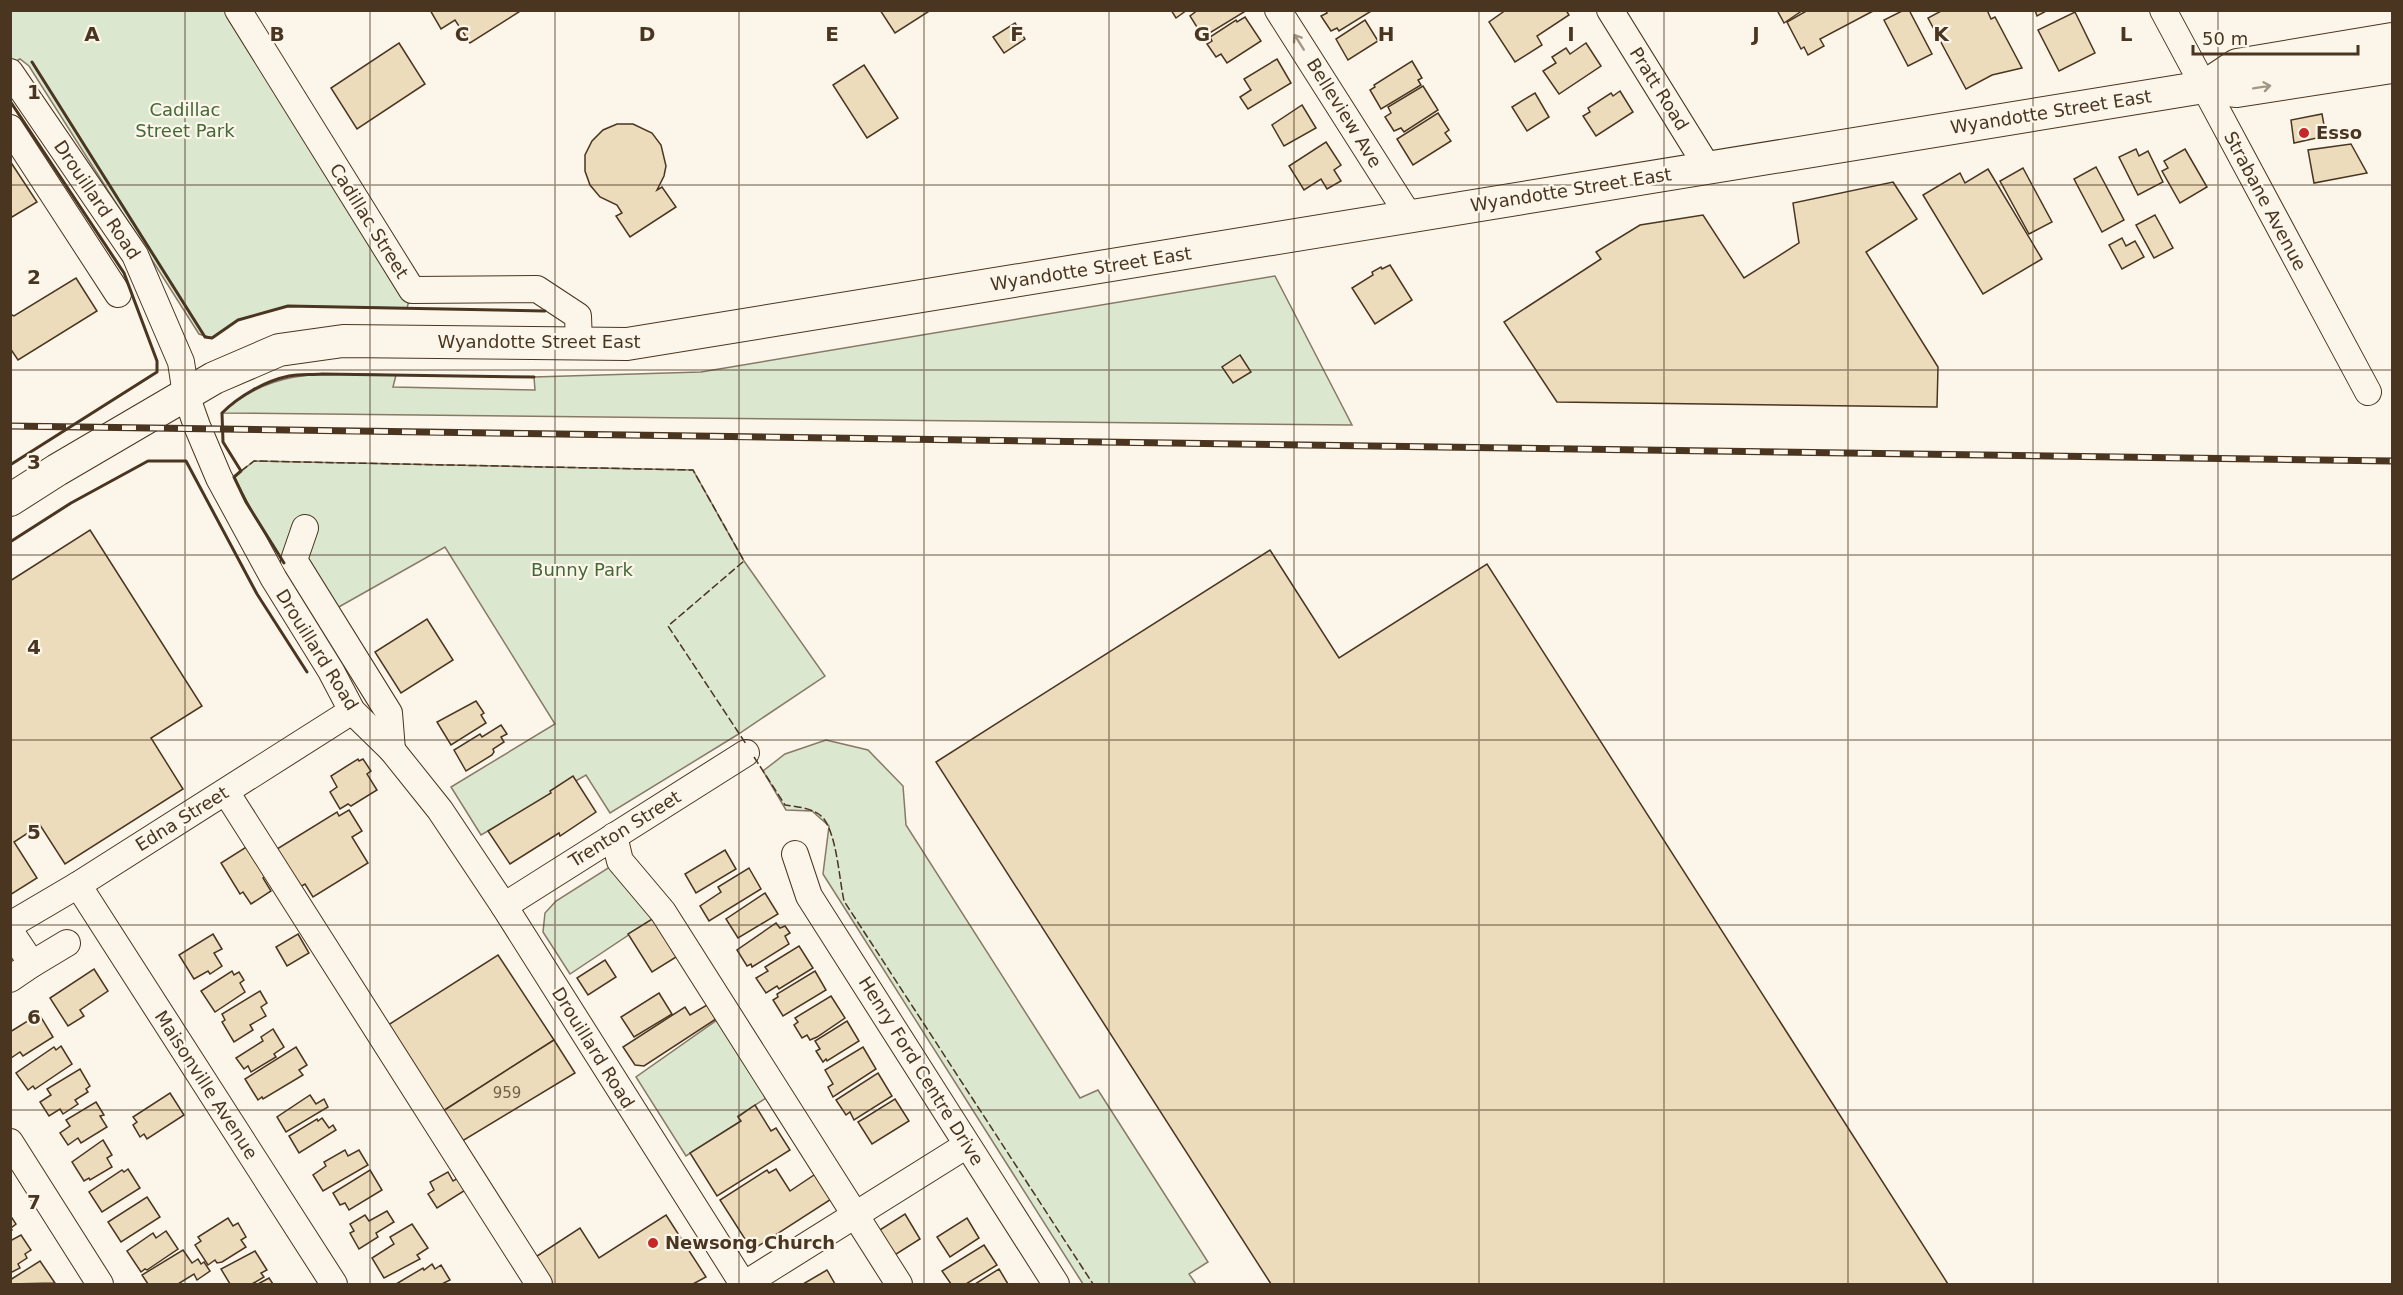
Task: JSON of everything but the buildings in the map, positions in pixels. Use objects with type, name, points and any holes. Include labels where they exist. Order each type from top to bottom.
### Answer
[{"type":"main road","name":"Wyandotte Street East","points":[[2204,87],[2237,65],[2392,39]]},
{"type":"main road","name":"Wyandotte Street East","points":[[10,500],[222,374],[279,350],[343,341],[627,344],[2204,87],[2237,91],[2392,67]]},
{"type":"street","name":"Cadillac Street","points":[[238,10],[412,290],[537,289],[578,316],[579,345]]},
{"type":"street","name":"Belleview Ave","points":[[1278,10],[1409,216]]},
{"type":"street","name":"Pratt Road","points":[[1610,10],[1708,168]]},
{"type":"street","name":"Strabane Avenue","points":[[2163,10],[2368,392]]},
{"type":"street","name":"Drouillard Road","points":[[10,72],[135,255],[181,362],[186,395],[196,426],[219,478],[274,579],[331,671],[352,711],[392,750],[440,810],[504,906],[744,1284]]},
{"type":"street","points":[[10,128],[118,294]]},
{"type":"street","points":[[305,528],[294,560],[388,713],[392,750]]},
{"type":"street","name":"Edna Street","points":[[10,925],[78,885],[352,711]]},
{"type":"street","name":"Trenton Street","points":[[504,906],[746,753]]},
{"type":"street","points":[[226,792],[539,1284]]},
{"type":"street","points":[[614,836],[620,861],[663,912],[899,1284]]},
{"type":"street","name":"Henry Ford Centre Drive","points":[[795,854],[809,896],[1056,1284]]},
{"type":"street","name":"Maisonville Avenue","points":[[78,885],[334,1284]]},
{"type":"street","points":[[10,932],[32,964]]},
{"type":"street","points":[[10,979],[67,943]]},
{"type":"street","points":[[10,1142],[100,1284]]},
{"type":"street","points":[[744,1284],[967,1145]]},
{"type":"green space","name":"Cadillac Street Park","points":[[11,11],[238,11],[412,290],[407,308],[288,306],[238,320],[212,338],[199,334],[29,66],[20,59],[11,64]]},
{"type":"green space","points":[[1275,276],[1352,425],[222,413],[262,387],[304,376],[396,375],[393,387],[535,390],[534,377],[701,372]]},
{"type":"green space","name":"Bunny Park","points":[[254,461],[693,470],[744,561],[825,676],[737,735],[610,813],[586,775],[481,835],[451,787],[555,724],[445,547],[317,617],[246,502],[234,477]]},
{"type":"green space","points":[[826,740],[868,750],[903,786],[906,825],[1080,1098],[1098,1090],[1208,1262],[1189,1274],[1196,1284],[1083,1284],[823,874],[829,826],[812,811],[786,810],[763,771],[785,754]]},
{"type":"green space","points":[[627,856],[663,912],[570,974],[543,932],[545,913],[556,901]]},
{"type":"green space","points":[[727,1013],[777,1091],[738,1116],[741,1121],[686,1156],[636,1077]]},
{"type":"railway","points":[[10,426],[2392,461]]},
{"type":"fence","points":[[241,471],[254,461],[693,470],[744,561],[668,626],[746,744]]},
{"type":"fence","points":[[754,757],[785,805],[811,810],[824,819],[835,847],[844,901],[1093,1284]]},
{"type":"wall","points":[[32,62],[205,337],[212,338],[238,320],[288,306],[545,311]]},
{"type":"wall","points":[[10,101],[124,273],[157,361],[157,372],[10,465]]},
{"type":"wall","points":[[284,563],[246,502],[234,477],[241,471],[223,442],[222,413],[236,401],[271,382],[297,375],[534,377]]},
{"type":"wall","points":[[10,542],[71,503],[148,461],[186,461],[257,594],[307,672]]},
{"type":"place","name":"Esso","points":[[2304,133]]},
{"type":"place","name":"Newsong Church","points":[[653,1243]]}]
